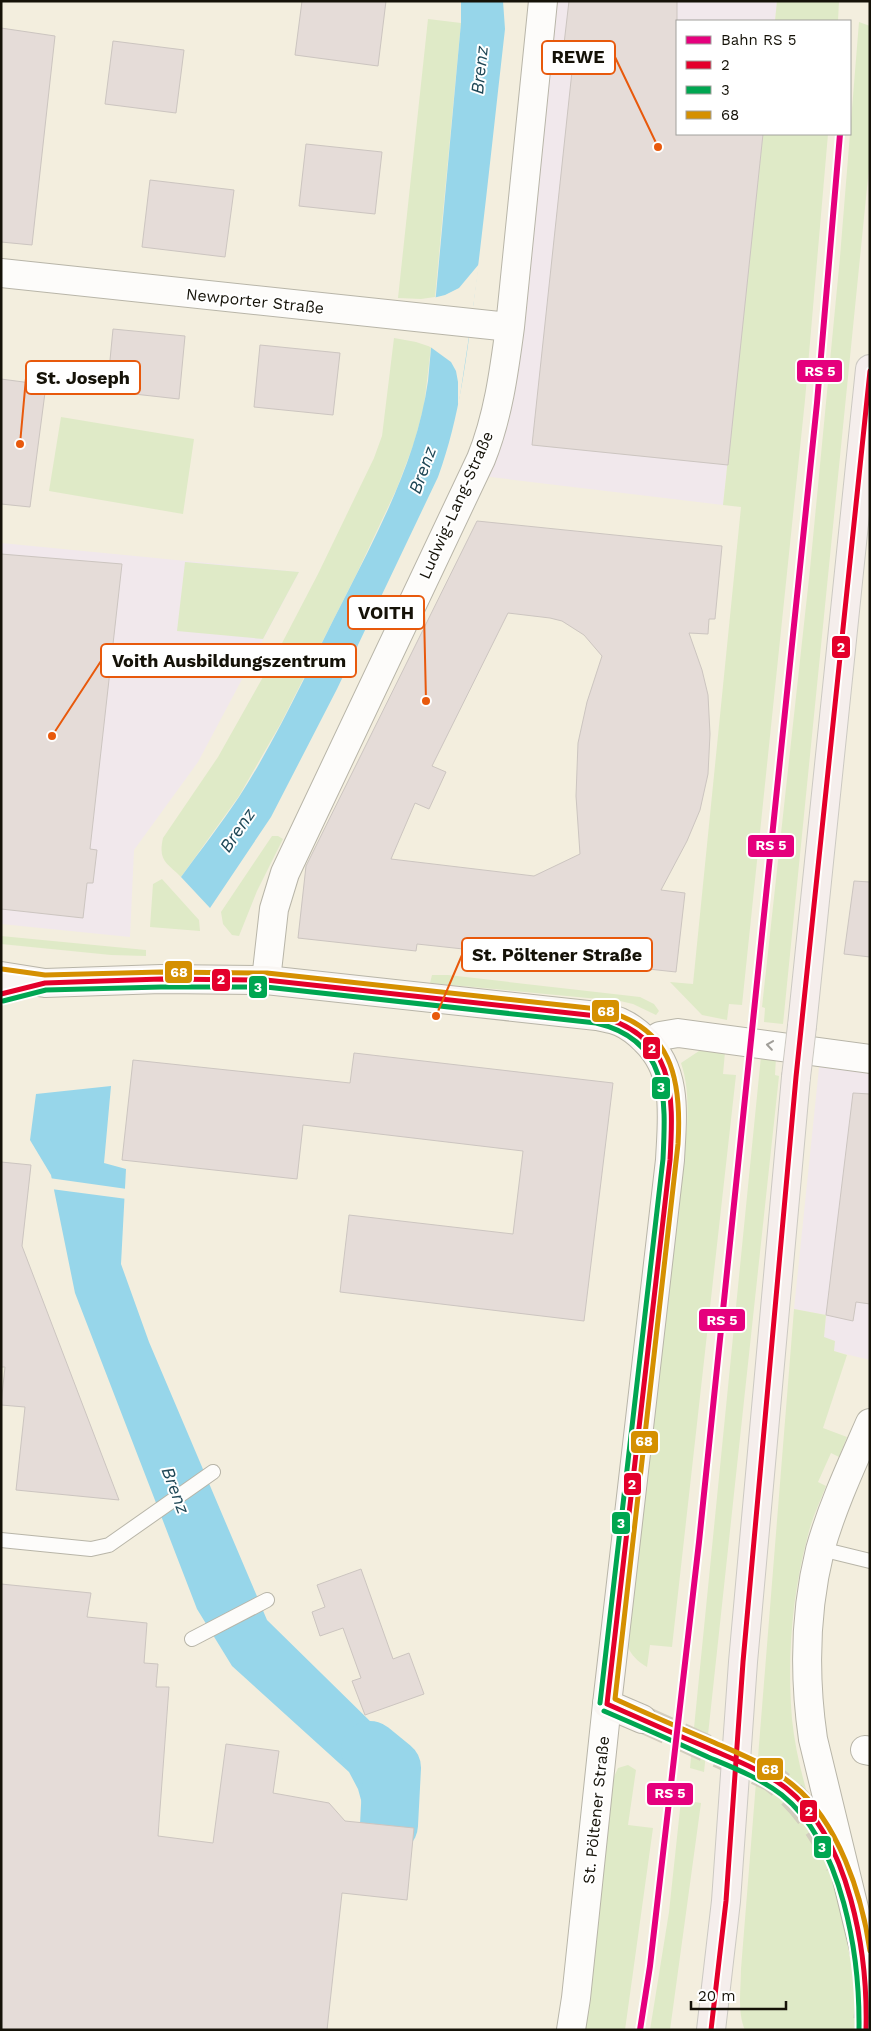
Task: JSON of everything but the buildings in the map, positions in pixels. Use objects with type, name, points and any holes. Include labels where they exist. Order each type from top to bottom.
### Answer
[{"type":"main road","points":[[711,2030],[726,1901],[743,1662],[796,1077],[870,369]]},
{"type":"street","name":"Ludwig-Lang-Straße","points":[[266,980],[274,909],[285,873],[488,440],[499,396],[510,327],[543,1]]},
{"type":"street","name":"Newporter Straße","points":[[1,273],[510,327]]},
{"type":"street","name":"St. Pöltener Straße","points":[[1,976],[45,983],[161,979],[266,980],[598,1016],[620,1022],[638,1032],[661,1059],[669,1080],[672,1105],[670,1160],[571,2030]]},
{"type":"street","name":"St. Pöltener Straße","points":[[1,994],[45,983]]},
{"type":"street","points":[[649,1043],[660,1036],[678,1033],[870,1060]]},
{"type":"street","points":[[870,1423],[838,1500],[821,1549],[814,1580],[808,1640],[810,1715],[819,1768],[844,1861],[870,1974]]},
{"type":"street","points":[[607,1704],[642,1719]]},
{"type":"lane","points":[[1,1540],[92,1549],[109,1545],[213,1472]]},
{"type":"lane","points":[[821,1549],[870,1561]]},
{"type":"lane","points":[[192,1639],[267,1600]]},
{"type":"shaded area","points":[[555,1],[777,1],[775,20],[676,20],[676,135],[763,135],[723,505],[482,476]]},
{"type":"shaded area","points":[[1,543],[299,572],[198,762],[134,850],[130,937],[1,924]]},
{"type":"shaded area","points":[[820,1058],[870,1066],[870,1360],[833,1351],[824,1337],[826,1315],[794,1309]]},
{"type":"green space","points":[[777,1],[839,1],[838,20],[775,20]]},
{"type":"green space","points":[[428,19],[461,23],[435,297],[421,299],[398,298]]},
{"type":"green space","points":[[859,22],[870,26],[870,158],[783,1024],[764,1022],[765,1008],[762,1007],[810,569]]},
{"type":"green space","points":[[763,135],[828,135],[805,400],[742,1005],[729,1004],[727,1020],[702,1015],[670,982],[693,984],[741,507],[723,505]]},
{"type":"green space","points":[[394,338],[431,347],[424,406],[414,443],[397,488],[357,573],[281,723],[239,796],[181,877],[167,864],[163,856],[163,838],[218,757],[281,645],[318,574],[374,458],[382,436]]},
{"type":"green space","points":[[61,417],[194,439],[183,514],[49,491]]},
{"type":"green space","points":[[185,562],[299,572],[263,639],[177,631]]},
{"type":"green space","points":[[272,836],[278,836],[283,839],[257,891],[239,936],[232,935],[223,924],[221,912]]},
{"type":"green space","points":[[162,879],[199,920],[200,931],[150,927],[153,884]]},
{"type":"green space","points":[[1,936],[146,950],[146,956],[111,955],[1,944]]},
{"type":"green space","points":[[432,975],[448,975],[640,997],[654,1004],[659,1011],[656,1015],[633,1004],[620,1001],[430,983]]},
{"type":"green space","points":[[702,1049],[725,1052],[723,1074],[736,1075],[672,1647],[650,1645],[647,1667],[635,1658],[628,1648],[625,1621],[687,1126],[687,1094],[681,1063]]},
{"type":"green space","points":[[761,1056],[776,1057],[775,1075],[779,1076],[704,1772],[690,1768]]},
{"type":"green space","points":[[794,1309],[826,1315],[824,1337],[835,1341],[834,1351],[847,1355],[823,1428],[847,1437],[839,1457],[831,1453],[818,1482],[826,1486],[810,1529],[798,1580],[792,1627],[790,1673],[794,1738],[844,1925],[860,2030],[745,2030],[740,2008],[741,1969]]},
{"type":"green space","points":[[628,1765],[636,1770],[628,1825],[653,1828],[625,2030],[583,2030],[612,1781],[618,1768]]},
{"type":"green space","points":[[681,1800],[701,1803],[670,2030],[650,2030],[669,1912]]},
{"type":"water","points":[[461,1],[503,1],[505,29],[469,338],[462,385],[446,454],[438,477],[337,689],[271,817],[210,908],[181,877],[239,797],[281,725],[383,520],[406,466],[423,410],[428,381],[461,23]]},
{"type":"water","points":[[111,1086],[104,1163],[126,1169],[121,1264],[149,1342],[267,1620],[376,1727],[398,1769],[412,1807],[409,1823],[366,1818],[358,1789],[349,1772],[232,1666],[197,1609],[75,1293],[51,1175],[30,1140],[36,1094]]},
{"type":"pier","points":[[479,264],[458,409],[456,371],[451,362],[429,346],[433,298],[445,295],[459,288]]},
{"type":"pier","points":[[49,1178],[127,1189],[127,1199],[51,1189]]},
{"type":"waterway","name":"Brenz","points":[[370,1750],[392,1768],[389,1825]]},
{"type":"tunnel","points":[[642,1719],[772,1778],[793,1797],[810,1817],[839,1864]]},
{"type":"tunnel","points":[[865,1950],[869,2006],[866,2030]]},
{"type":"transit line","points":[[640,2030],[650,1966],[699,1542],[817,403],[840,135]]},
{"type":"transit line","name":"2","points":[[711,2030],[726,1901],[743,1662],[796,1077],[870,371]]},
{"type":"transit line","name":"68","points":[[2,969],[45,975],[161,972],[267,973],[598,1009],[623,1017],[642,1028],[657,1041],[667,1058],[674,1076],[678,1097],[678,1144],[615,1699],[764,1766],[784,1778],[809,1800],[823,1818],[845,1860],[861,1906],[870,1951]]},
{"type":"transit line","name":"2","points":[[1,994],[45,983],[161,979],[266,980],[597,1016],[623,1025],[642,1037],[655,1052],[664,1070],[669,1090],[671,1112],[670,1160],[607,1704]]},
{"type":"transit line","name":"3","points":[[3,1001],[46,990],[266,987],[596,1023],[620,1031],[638,1043],[650,1057],[658,1074],[662,1094],[664,1114],[663,1159],[600,1703]]},
{"type":"transit line","name":"2","points":[[607,1704],[758,1771],[786,1788],[808,1810],[826,1836],[840,1867],[851,1899],[863,1967],[866,2030]]},
{"type":"transit line","name":"3","points":[[604,1711],[756,1778],[782,1795],[803,1816],[820,1842],[844,1903],[856,1969],[859,2030]]},
{"type":"place","name":"REWE","points":[[658,147]]},
{"type":"place","name":"St. Joseph","points":[[20,444]]},
{"type":"place","name":"VOITH","points":[[426,701]]},
{"type":"place","name":"Voith Ausbildungszentrum","points":[[52,736]]},
{"type":"place","name":"St. Pöltener Straße","points":[[436,1016]]}]
